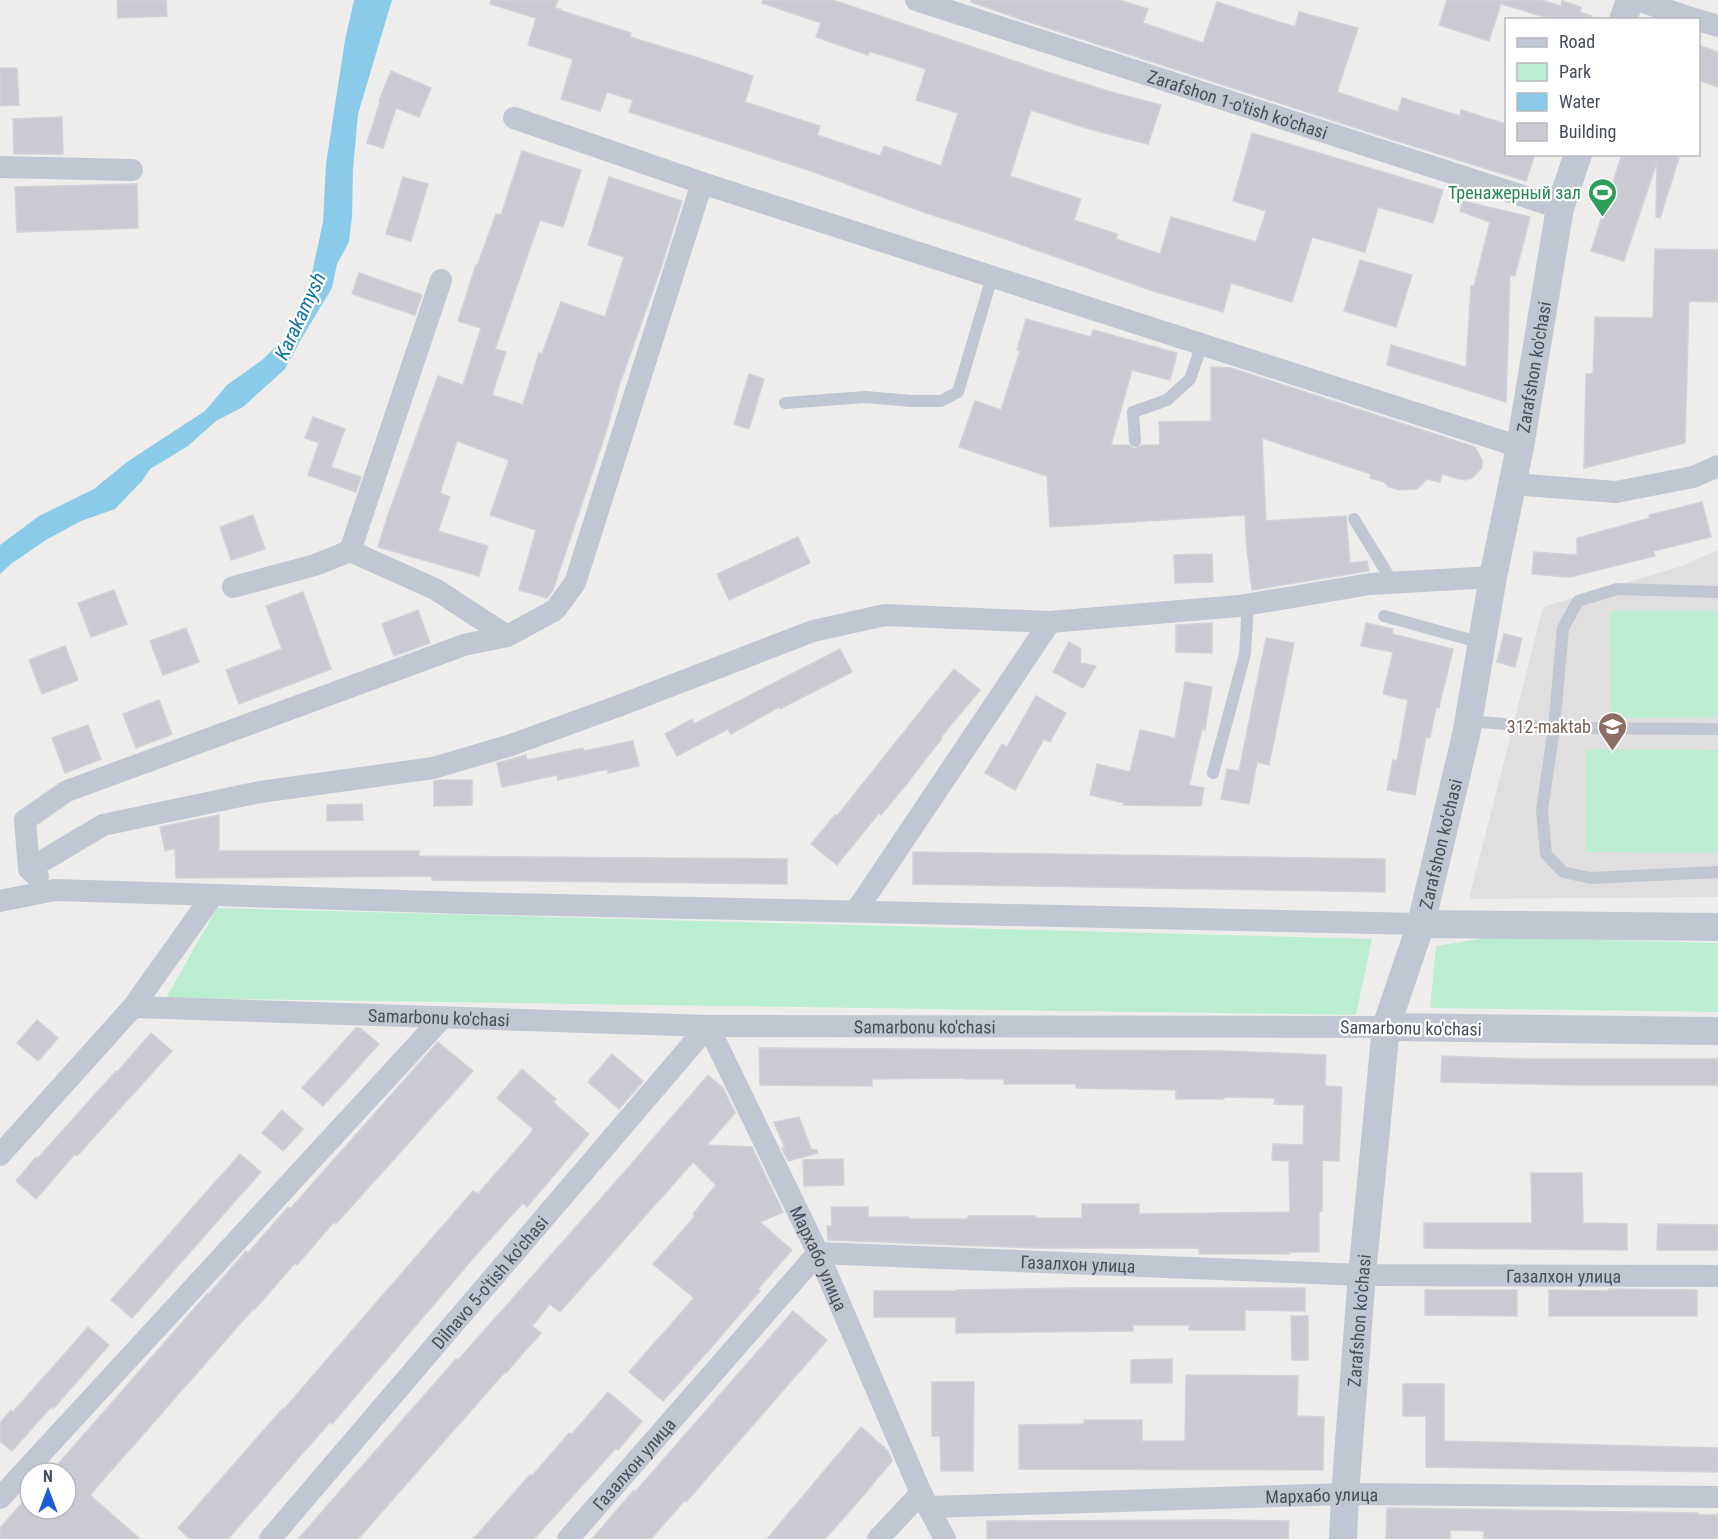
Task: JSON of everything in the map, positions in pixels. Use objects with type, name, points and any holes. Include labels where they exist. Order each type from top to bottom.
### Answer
[{"type":"street","name":"Zarafshon 1-o'tish ko'chasi","points":[[916,0],[1560,208]]},
{"type":"street","points":[[1624,18],[1630,0]]},
{"type":"street","points":[[1637,0],[1692,18]]},
{"type":"street","points":[[1700,21],[1718,27]]},
{"type":"street","points":[[514,118],[702,183],[1520,447]]},
{"type":"street","name":"Zarafshon ko'chasi","points":[[1344,1539],[1345,1494],[1362,1275],[1386,1027],[1421,924],[1468,720],[1493,577],[1520,447],[1560,208],[1577,156]]},
{"type":"street","points":[[0,167],[132,170]]},
{"type":"street","points":[[55,890],[29,869],[25,820],[67,791],[464,645],[507,636],[555,610],[575,583],[702,183]]},
{"type":"street","points":[[350,551],[441,280]]},
{"type":"street","points":[[1513,484],[1616,492],[1693,477],[1718,466]]},
{"type":"street","points":[[233,587],[315,565],[350,551],[435,589],[507,636]]},
{"type":"street","points":[[29,869],[103,825],[260,792],[433,768],[511,745],[813,631],[885,615],[1050,622],[1248,604],[1370,584],[1493,577]]},
{"type":"street","points":[[856,911],[1050,622]]},
{"type":"street","points":[[0,901],[55,890],[454,903],[1421,924],[1718,927]]},
{"type":"street","points":[[0,1155],[133,1007],[213,894]]},
{"type":"street","name":"Samarbonu ko'chasi","points":[[133,1007],[708,1026],[1386,1027],[1718,1031]]},
{"type":"street","points":[[0,1498],[443,1017]]},
{"type":"street","name":"Мархабо улица","points":[[708,1026],[818,1253],[924,1500],[945,1539]]},
{"type":"street","name":"Dilnavo 5-o'tish ko'chasi","points":[[270,1539],[708,1026]]},
{"type":"street","name":"Газалхон улица","points":[[568,1539],[818,1253],[1362,1275],[1718,1276]]},
{"type":"street","name":"Мархабо улица","points":[[924,1500],[1345,1494],[1718,1497]]},
{"type":"street","points":[[878,1539],[924,1500]]},
{"type":"lane","points":[[785,403],[865,397],[941,401],[957,392],[992,276]]},
{"type":"lane","points":[[1135,441],[1133,412],[1167,400],[1190,379],[1202,344]]},
{"type":"lane","points":[[1354,519],[1393,583]]},
{"type":"lane","points":[[1718,592],[1617,589],[1578,601],[1563,628],[1554,728],[1542,810],[1546,854],[1563,872],[1591,878],[1718,872]]},
{"type":"lane","points":[[1214,773],[1245,654],[1248,604]]},
{"type":"lane","points":[[1384,616],[1482,644]]},
{"type":"lane","points":[[1468,720],[1554,728],[1718,729]]},
{"type":"shaded area","name":"312-maktab","points":[[1718,550],[1718,897],[1469,899],[1543,607],[1682,566]]},
{"type":"green space","points":[[1610,611],[1718,611],[1718,717],[1611,718]]},
{"type":"green space","points":[[1586,749],[1718,750],[1718,853],[1586,852]]},
{"type":"green space","points":[[217,908],[1372,939],[1356,1015],[166,998]]},
{"type":"green space","points":[[1491,937],[1718,943],[1718,1012],[1430,1008],[1436,946]]},
{"type":"water","name":"Karakamysh","points":[[354,0],[392,0],[358,114],[349,242],[337,264],[332,288],[285,369],[243,407],[216,421],[188,446],[150,469],[142,481],[115,509],[81,521],[46,540],[0,574],[0,545],[39,516],[94,489],[127,462],[205,411],[227,385],[262,360],[294,329],[309,287],[323,222],[326,164],[345,40]]},
{"type":"building","points":[[117,0],[166,0],[167,16],[118,18]]},
{"type":"building","points":[[491,0],[558,0],[555,8],[559,10],[631,33],[630,37],[753,76],[745,102],[820,126],[817,135],[880,156],[884,146],[941,166],[958,113],[916,100],[926,69],[869,51],[868,55],[816,37],[821,23],[762,3],[763,0],[833,0],[1044,71],[1161,105],[1148,144],[1089,129],[1031,110],[1010,176],[1081,199],[1074,220],[1117,234],[1116,239],[1160,254],[1171,217],[1256,242],[1266,211],[1233,201],[1252,133],[1443,190],[1433,223],[1378,207],[1365,252],[1312,237],[1292,302],[1231,283],[1223,312],[1150,290],[811,171],[629,112],[633,100],[607,92],[600,111],[561,99],[573,59],[528,45],[536,18],[490,4]]},
{"type":"building","points":[[971,0],[1119,0],[1148,9],[1143,23],[1203,43],[1217,2],[1295,27],[1299,12],[1358,28],[1337,92],[1398,112],[1402,98],[1460,116],[1461,110],[1505,124],[1505,156],[1534,156],[1526,181],[971,2]]},
{"type":"building","points":[[1447,0],[1502,0],[1489,41],[1439,25]]},
{"type":"building","points":[[1503,0],[1541,0],[1561,6],[1562,1],[1581,7],[1580,12],[1592,16],[1592,18],[1548,18],[1502,4]]},
{"type":"building","points":[[1700,46],[1718,52],[1718,87],[1700,81]]},
{"type":"building","points":[[0,68],[17,68],[19,105],[0,106]]},
{"type":"building","points":[[391,71],[431,88],[419,117],[396,108],[383,148],[367,143],[379,101]]},
{"type":"building","points":[[62,117],[63,154],[14,154],[13,119]]},
{"type":"building","points":[[522,151],[581,170],[563,227],[540,220],[495,349],[506,352],[492,395],[523,405],[539,353],[542,354],[561,302],[605,317],[624,257],[588,245],[609,177],[682,201],[553,590],[547,598],[519,590],[536,530],[490,515],[509,460],[457,441],[440,493],[450,497],[438,531],[488,546],[479,576],[378,547],[438,376],[463,385],[481,328],[458,321],[496,214],[501,215]]},
{"type":"building","points":[[1621,156],[1679,158],[1660,218],[1656,217],[1657,162],[1624,261],[1591,251]]},
{"type":"building","points":[[403,177],[428,184],[411,241],[386,234]]},
{"type":"building","points":[[137,184],[138,228],[17,232],[15,187]]},
{"type":"building","points":[[1463,201],[1530,217],[1515,276],[1510,275],[1506,402],[1387,365],[1391,345],[1466,367],[1471,286],[1474,286],[1490,222],[1460,211]]},
{"type":"building","points":[[1655,249],[1718,250],[1718,302],[1689,301],[1685,443],[1584,468],[1586,374],[1593,374],[1595,317],[1653,318]]},
{"type":"building","points":[[1360,260],[1412,275],[1396,327],[1344,311]]},
{"type":"building","points":[[359,273],[422,295],[415,315],[352,294]]},
{"type":"building","points":[[1026,319],[1091,337],[1093,330],[1177,353],[1170,380],[1132,370],[1111,445],[1128,445],[1135,449],[1142,445],[1160,445],[1159,422],[1211,421],[1211,367],[1231,368],[1475,447],[1482,460],[1482,468],[1472,478],[1465,480],[1442,474],[1440,482],[1427,479],[1417,489],[1400,490],[1370,478],[1371,474],[1262,438],[1266,521],[1346,516],[1350,563],[1367,561],[1369,571],[1252,590],[1245,515],[1050,527],[1047,476],[959,447],[975,401],[1001,410],[1020,351],[1017,350]]},
{"type":"building","points":[[749,374],[764,379],[749,429],[734,424]]},
{"type":"building","points":[[313,417],[345,429],[331,467],[361,477],[356,492],[308,475],[319,443],[305,438]]},
{"type":"building","points":[[1702,502],[1711,537],[1653,551],[1655,556],[1570,577],[1532,574],[1534,552],[1577,555],[1577,538],[1650,518],[1649,515]]},
{"type":"building","points":[[253,515],[265,549],[231,560],[220,527]]},
{"type":"building","points":[[798,537],[810,563],[729,600],[717,574]]},
{"type":"building","points":[[1212,554],[1213,582],[1175,583],[1174,555]]},
{"type":"building","points":[[114,590],[127,624],[91,637],[78,603]]},
{"type":"building","points":[[303,592],[331,669],[239,704],[226,670],[282,649],[266,606]]},
{"type":"building","points":[[418,610],[430,643],[394,656],[382,624]]},
{"type":"building","points":[[1212,623],[1212,653],[1176,652],[1176,625]]},
{"type":"building","points":[[1366,623],[1393,629],[1392,634],[1453,649],[1439,708],[1436,707],[1430,738],[1426,737],[1415,795],[1387,790],[1393,760],[1397,761],[1408,700],[1383,694],[1393,652],[1361,646]]},
{"type":"building","points":[[186,628],[199,662],[163,675],[150,641]]},
{"type":"building","points":[[1504,634],[1522,638],[1515,667],[1497,662]]},
{"type":"building","points":[[1266,638],[1294,643],[1269,765],[1257,762],[1249,804],[1221,799],[1227,769],[1239,771]]},
{"type":"building","points":[[1069,642],[1081,649],[1080,663],[1096,666],[1083,688],[1053,672]]},
{"type":"building","points":[[65,646],[78,680],[42,694],[29,660]]},
{"type":"building","points":[[840,649],[852,672],[780,709],[779,707],[731,734],[728,729],[677,756],[665,734],[692,719],[694,724]]},
{"type":"building","points":[[954,669],[980,690],[905,786],[881,815],[879,813],[837,865],[811,844],[835,815],[837,816]]},
{"type":"building","points":[[1185,682],[1212,687],[1205,730],[1202,729],[1189,785],[1204,788],[1201,806],[1123,805],[1124,803],[1090,795],[1097,764],[1130,772],[1140,730],[1175,738]]},
{"type":"building","points":[[1036,696],[1066,713],[1050,742],[1044,739],[1015,790],[985,773],[1002,744],[1007,747]]},
{"type":"building","points":[[159,700],[172,734],[136,748],[123,714]]},
{"type":"building","points":[[88,725],[101,759],[65,773],[52,738]]},
{"type":"building","points":[[633,741],[639,766],[608,773],[608,769],[558,780],[557,775],[502,787],[497,763],[526,755],[527,760],[583,748],[584,751]]},
{"type":"building","points":[[472,780],[472,805],[434,806],[434,781]]},
{"type":"building","points":[[362,804],[363,820],[327,821],[327,805]]},
{"type":"building","points":[[219,815],[219,851],[419,851],[419,856],[787,859],[787,884],[432,880],[432,876],[176,878],[175,848],[165,851],[160,827]]},
{"type":"building","points":[[913,852],[1385,859],[1385,892],[913,884]]},
{"type":"building","points":[[37,1020],[58,1038],[38,1061],[17,1043]]},
{"type":"building","points":[[356,1028],[360,1028],[379,1044],[323,1106],[302,1088]]},
{"type":"building","points":[[151,1033],[172,1051],[36,1199],[16,1181]]},
{"type":"building","points":[[438,1042],[473,1071],[336,1224],[334,1222],[297,1265],[295,1263],[254,1308],[90,1495],[140,1539],[0,1539],[0,1528],[18,1508],[18,1521],[78,1521],[78,1461],[61,1461],[246,1251],[248,1253],[288,1207],[290,1209]]},
{"type":"building","points":[[759,1048],[1225,1051],[1326,1055],[1325,1086],[1342,1087],[1339,1161],[1322,1160],[1319,1252],[1199,1254],[1199,1248],[1036,1248],[828,1240],[827,1226],[832,1226],[831,1207],[868,1207],[868,1217],[909,1217],[909,1219],[968,1219],[968,1216],[1082,1218],[1082,1204],[1139,1204],[1139,1214],[1290,1212],[1289,1161],[1272,1160],[1273,1144],[1303,1145],[1304,1105],[1274,1104],[1275,1098],[1176,1099],[1176,1090],[1076,1088],[1076,1084],[1004,1084],[1004,1079],[872,1079],[872,1086],[760,1085]]},
{"type":"building","points":[[612,1054],[643,1081],[619,1109],[588,1082]]},
{"type":"building","points":[[1442,1056],[1526,1059],[1718,1059],[1718,1085],[1441,1082]]},
{"type":"building","points":[[522,1069],[556,1099],[553,1102],[589,1134],[527,1207],[523,1203],[482,1248],[332,1424],[330,1422],[228,1539],[190,1539],[178,1528],[473,1191],[478,1194],[531,1133],[533,1129],[497,1098]]},
{"type":"building","points":[[708,1075],[723,1088],[735,1113],[707,1145],[752,1147],[783,1212],[760,1222],[792,1250],[702,1358],[663,1401],[629,1372],[694,1298],[653,1264],[695,1216],[693,1214],[716,1185],[693,1162],[560,1312],[550,1304],[532,1326],[541,1333],[358,1539],[298,1539],[613,1185]]},
{"type":"building","points":[[282,1110],[303,1129],[283,1151],[262,1133]]},
{"type":"building","points":[[799,1117],[811,1149],[817,1150],[818,1153],[788,1161],[774,1122]]},
{"type":"building","points":[[240,1154],[261,1172],[132,1318],[111,1300]]},
{"type":"building","points":[[843,1159],[844,1185],[804,1186],[803,1160]]},
{"type":"building","points":[[1531,1173],[1582,1173],[1583,1223],[1627,1224],[1627,1250],[1424,1248],[1424,1223],[1532,1223]]},
{"type":"building","points":[[1658,1224],[1718,1225],[1718,1250],[1657,1250]]},
{"type":"building","points":[[1305,1288],[1305,1311],[1245,1310],[1245,1330],[1189,1330],[1189,1325],[1133,1325],[1133,1331],[956,1333],[956,1317],[874,1317],[874,1291]]},
{"type":"building","points":[[1609,1289],[1697,1290],[1697,1316],[1549,1316],[1549,1290],[1609,1291]]},
{"type":"building","points":[[1425,1290],[1517,1290],[1517,1316],[1425,1315]]},
{"type":"building","points":[[793,1311],[827,1340],[686,1502],[684,1501],[651,1539],[592,1539],[634,1490],[635,1492]]},
{"type":"building","points":[[1291,1316],[1308,1316],[1308,1360],[1292,1360]]},
{"type":"building","points":[[88,1327],[109,1345],[53,1409],[51,1407],[12,1451],[0,1441],[0,1423],[11,1410],[13,1412]]},
{"type":"building","points":[[1172,1359],[1172,1383],[1131,1383],[1131,1360]]},
{"type":"building","points":[[1186,1375],[1298,1376],[1297,1416],[1324,1417],[1323,1470],[1019,1469],[1019,1425],[1084,1424],[1084,1420],[1142,1420],[1142,1441],[1185,1441]]},
{"type":"building","points":[[932,1382],[974,1382],[973,1471],[941,1471],[940,1436],[932,1436]]},
{"type":"building","points":[[1403,1384],[1444,1384],[1444,1441],[1718,1448],[1718,1472],[1426,1467],[1426,1416],[1403,1416]]},
{"type":"building","points":[[608,1392],[642,1421],[618,1450],[616,1448],[534,1539],[473,1539],[569,1433],[572,1434]]},
{"type":"building","points":[[861,1427],[888,1451],[892,1461],[862,1497],[825,1539],[767,1539]]},
{"type":"building","points":[[1387,1508],[1698,1513],[1698,1515],[1718,1515],[1718,1539],[1484,1539],[1484,1531],[1450,1530],[1450,1539],[1386,1539]]},
{"type":"building","points":[[987,1521],[1289,1521],[1288,1539],[987,1539]]},
{"type":"place","name":"Тренажерный зал","points":[[1602,218]]},
{"type":"place","name":"312-maktab","points":[[1612,752]]}]
